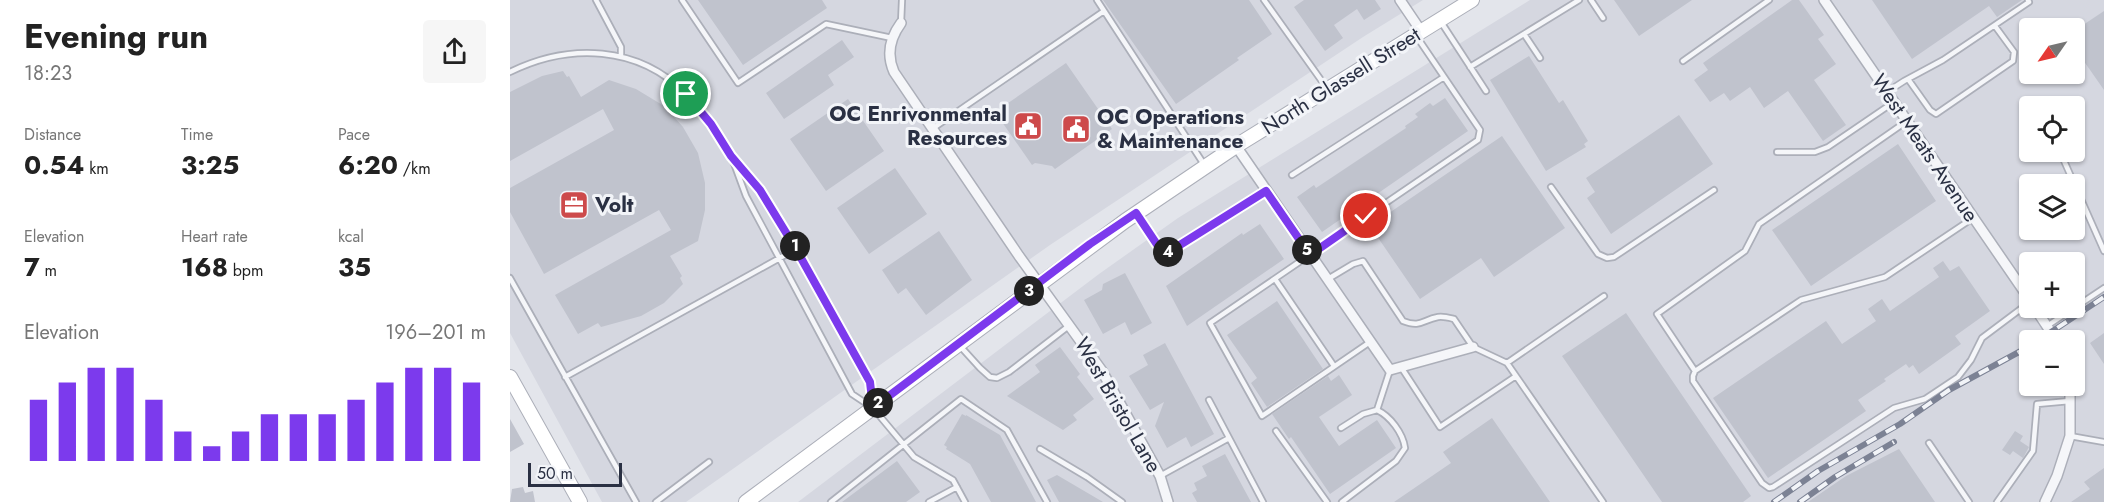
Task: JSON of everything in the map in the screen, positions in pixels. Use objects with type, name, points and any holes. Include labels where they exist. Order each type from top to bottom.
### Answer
[{"type":"main road","name":"North Glassell Street","points":[[746,502],[762,497],[873,408],[1136,213],[1236,146],[1472,0]]},
{"type":"main road","points":[[510,377],[580,502]]},
{"type":"street","points":[[1400,0],[1418,33]]},
{"type":"street","name":"West Meats Avenue","points":[[1824,0],[2019,285]]},
{"type":"street","points":[[892,38],[901,23]]},
{"type":"street","name":"West Bristol Lane","points":[[892,38],[889,55],[891,65],[1038,284],[1102,371],[1160,476],[1168,502]]},
{"type":"street","points":[[1236,146],[1390,370],[1473,347]]},
{"type":"street","points":[[2042,318],[2050,330]]},
{"type":"street","points":[[2049,499],[2070,436],[2070,396]]},
{"type":"lane","points":[[596,0],[621,47],[621,56]]},
{"type":"lane","points":[[682,0],[738,83],[826,24],[892,38]]},
{"type":"lane","points":[[901,23],[902,0]]},
{"type":"lane","points":[[1097,0],[1177,119],[1205,166]]},
{"type":"lane","points":[[1264,0],[1327,89]]},
{"type":"lane","points":[[1470,67],[1579,0]]},
{"type":"lane","points":[[1591,0],[1603,18]]},
{"type":"lane","points":[[1683,61],[1769,0]]},
{"type":"lane","points":[[1887,92],[1943,60],[1995,26],[2029,2],[2028,0]]},
{"type":"lane","points":[[932,129],[1104,11]]},
{"type":"lane","points":[[1440,20],[1486,91]]},
{"type":"lane","points":[[1908,79],[1930,110],[1936,114],[2013,61],[2014,52],[1995,26]]},
{"type":"lane","points":[[1370,342],[1262,416],[1210,323],[1478,140],[1480,130],[1418,33]]},
{"type":"lane","points":[[1524,34],[1540,58]]},
{"type":"lane","points":[[510,72],[544,58],[573,52],[605,52],[657,71],[686,94],[711,124],[731,156],[760,190],[796,249],[870,382],[873,408]]},
{"type":"lane","points":[[1292,175],[1444,77]]},
{"type":"lane","points":[[1777,152],[1815,152],[1828,147],[1894,102]]},
{"type":"lane","points":[[1695,371],[1657,314],[1745,251],[1759,224],[1907,121]]},
{"type":"lane","points":[[731,156],[746,196],[852,394],[873,408],[914,457],[953,480],[965,502]]},
{"type":"lane","points":[[2065,162],[2104,251]]},
{"type":"lane","points":[[1551,187],[1598,254],[1607,258],[1614,257],[1714,190]]},
{"type":"lane","points":[[1136,213],[1164,255],[1266,191]]},
{"type":"lane","points":[[1973,218],[1885,277],[1801,300],[1695,371],[1693,381],[1762,483],[1770,488],[1894,408],[1925,399],[1958,377],[1971,360],[1982,338],[2019,307]]},
{"type":"lane","points":[[565,377],[796,249]]},
{"type":"lane","points":[[1327,279],[1363,261],[1403,321],[1414,325],[1439,317],[1455,319],[1473,347],[1507,363],[1602,502]]},
{"type":"lane","points":[[510,278],[636,502]]},
{"type":"lane","points":[[1275,279],[1334,366]]},
{"type":"lane","points":[[2047,326],[2104,288]]},
{"type":"lane","points":[[1507,363],[1604,296]]},
{"type":"lane","points":[[958,344],[990,377],[997,378],[1009,372],[1070,326]]},
{"type":"lane","points":[[1401,367],[1440,427],[1516,376]]},
{"type":"lane","points":[[1377,410],[1390,370]]},
{"type":"lane","points":[[831,502],[961,399],[1007,430],[1047,502]]},
{"type":"lane","points":[[1209,400],[1263,502]]},
{"type":"lane","points":[[1997,502],[2033,451],[2037,404],[2070,401]]},
{"type":"lane","points":[[1341,428],[1363,414],[1377,410]]},
{"type":"lane","points":[[1342,502],[1396,461],[1405,448],[1392,421],[1377,410]]},
{"type":"lane","points":[[1276,431],[1327,502]]},
{"type":"lane","points":[[2070,436],[2104,442]]},
{"type":"lane","points":[[1160,476],[1229,438]]},
{"type":"lane","points":[[1929,443],[1969,502]]},
{"type":"lane","points":[[1040,449],[1087,477],[1122,502]]},
{"type":"lane","points":[[656,502],[709,462]]},
{"type":"lane","points":[[928,502],[957,487]]},
{"type":"shaded area","points":[[510,0],[1423,0],[1363,37],[1050,245],[686,502],[602,502],[510,333]]},
{"type":"shaded area","points":[[1530,0],[2104,0],[2104,502],[798,502],[1099,274],[1178,218]]},
{"type":"building","points":[[698,0],[822,0],[827,8],[743,65]]},
{"type":"building","points":[[1103,0],[1249,0],[1272,34],[1176,104]]},
{"type":"building","points":[[1304,0],[1375,0],[1381,9],[1364,20],[1357,9],[1334,25],[1343,38],[1325,51],[1294,7]]},
{"type":"building","points":[[1614,0],[1692,0],[1639,36]]},
{"type":"building","points":[[1792,0],[1799,0],[1824,35],[1818,39],[1836,64],[1814,80],[1846,125],[1823,141],[1788,91],[1764,108],[1750,87],[1730,101],[1724,93],[1710,102],[1694,80],[1708,70],[1703,63]]},
{"type":"building","points":[[1872,0],[2022,0],[1997,17],[1989,6],[1912,59]]},
{"type":"building","points":[[2104,11],[2104,90],[2085,63],[2085,24]]},
{"type":"building","points":[[842,40],[854,57],[828,75],[834,85],[784,119],[766,93]]},
{"type":"building","points":[[1529,56],[1559,103],[1563,100],[1588,141],[1584,144],[1586,147],[1546,171],[1490,80]]},
{"type":"building","points":[[1066,63],[1112,129],[1055,169],[1052,166],[1035,163],[1032,165],[995,112]]},
{"type":"building","points":[[563,71],[567,77],[569,76],[581,97],[609,80],[636,89],[664,106],[683,127],[698,153],[705,183],[705,210],[698,241],[670,256],[682,276],[680,278],[683,284],[664,303],[641,316],[601,327],[598,323],[578,334],[555,295],[671,230],[659,210],[544,274],[510,212],[510,188],[614,130],[603,109],[510,161],[510,92],[542,76]]},
{"type":"building","points":[[1445,98],[1468,131],[1322,232],[1297,197],[1314,185],[1316,188],[1406,128],[1405,126],[1418,117],[1415,114],[1430,103],[1433,106]]},
{"type":"building","points":[[848,99],[884,151],[826,191],[790,139]]},
{"type":"building","points":[[1679,115],[1713,164],[1611,234],[1587,198],[1595,192],[1586,178]]},
{"type":"building","points":[[1502,136],[1565,228],[1494,277],[1481,258],[1420,299],[1370,226]]},
{"type":"building","points":[[1898,144],[1936,201],[1811,286],[1772,230]]},
{"type":"building","points":[[895,168],[927,214],[869,254],[837,208]]},
{"type":"building","points":[[1260,224],[1284,259],[1187,326],[1166,286],[1242,233],[1243,235]]},
{"type":"building","points":[[939,231],[972,280],[926,315],[906,288],[898,294],[882,270]]},
{"type":"building","points":[[1943,261],[1950,271],[1959,266],[1990,311],[1955,336],[1961,344],[1919,374],[1913,365],[1909,368],[1906,364],[1884,379],[1886,381],[1858,400],[1866,411],[1768,478],[1713,398],[1826,321],[1842,344],[1876,321],[1868,309],[1882,299],[1890,311],[1939,277],[1933,268]]},
{"type":"building","points":[[1125,273],[1152,323],[1131,335],[1125,322],[1103,334],[1084,300],[1102,290],[1103,284]]},
{"type":"building","points":[[1277,301],[1323,369],[1267,407],[1251,383],[1257,378],[1227,335]]},
{"type":"building","points":[[1626,313],[1751,496],[1743,502],[1662,502],[1562,356]]},
{"type":"building","points":[[2104,333],[2104,364],[2090,343]]},
{"type":"building","points":[[1165,343],[1214,434],[1191,447],[1186,437],[1167,448],[1155,426],[1164,402],[1150,410],[1129,376],[1148,365],[1143,355]]},
{"type":"building","points":[[1060,347],[1080,374],[1077,377],[1094,399],[1073,415],[1077,420],[1063,430],[1007,396],[1040,372],[1035,365]]},
{"type":"building","points":[[1339,375],[1352,395],[1319,417],[1339,446],[1377,420],[1396,448],[1330,494],[1291,437],[1289,439],[1272,414],[1328,376],[1331,381]]},
{"type":"building","points":[[962,414],[1000,435],[1036,502],[991,502],[970,464],[946,449],[944,445]]},
{"type":"building","points":[[1492,418],[1550,502],[1394,502],[1451,463],[1443,452]]},
{"type":"building","points":[[510,419],[524,444],[510,452]]},
{"type":"building","points":[[2015,431],[2023,436],[2020,441],[2029,447],[2023,458],[2013,451],[2010,455],[2002,450]]},
{"type":"building","points":[[1899,449],[1935,502],[1808,502],[1846,476]]},
{"type":"building","points":[[1225,454],[1251,502],[1197,502],[1192,493],[1197,490],[1194,483],[1207,476],[1202,466]]},
{"type":"building","points":[[897,461],[920,492],[906,502],[842,502]]},
{"type":"building","points":[[2104,468],[2104,502],[2071,502],[2090,489],[2084,482]]},
{"type":"building","points":[[1057,475],[1103,502],[1059,502],[1047,480]]},
{"type":"building","points":[[523,487],[525,493],[533,491],[535,502],[510,502],[512,489]]},
{"type":"railway","points":[[2054,330],[2104,297]]},
{"type":"railway","points":[[1774,502],[1818,471],[1900,424],[1949,390],[2019,352]]},
{"type":"railway","points":[[1800,502],[1835,477],[1894,442]]},
{"type":"place","name":"OC Enrivonmental Resources","points":[[1028,126]]},
{"type":"place","name":"OC Operations & Maintenance","points":[[1076,129]]},
{"type":"place","name":"Volt","points":[[574,205]]},
{"type":"route","points":[[686,94],[711,124],[731,156],[760,190],[796,249],[870,382],[873,408],[1090,244],[1136,213],[1164,255],[1266,191],[1310,255],[1366,216]]}]
